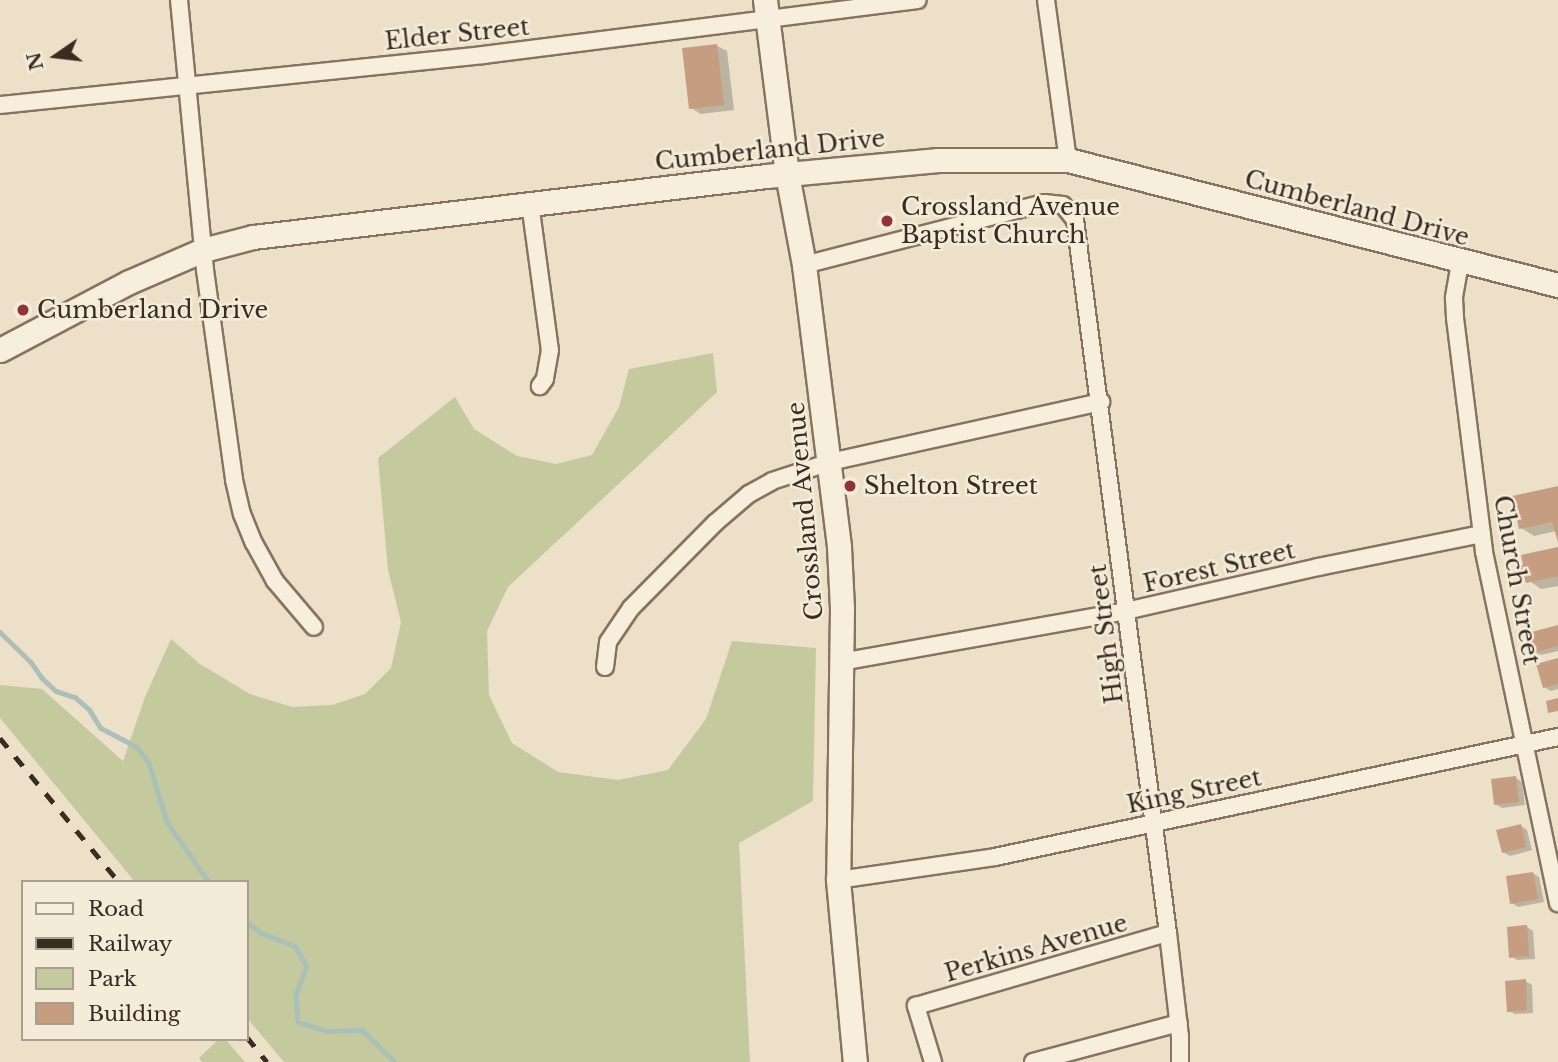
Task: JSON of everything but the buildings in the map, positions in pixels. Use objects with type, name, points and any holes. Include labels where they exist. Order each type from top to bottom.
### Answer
[{"type":"main road","name":"Crossland Avenue","points":[[766,11],[787,174],[804,265],[830,461],[840,572],[838,880],[855,1062]]},
{"type":"main road","name":"Cumberland Drive","points":[[0,350],[129,282],[203,250],[289,232],[787,174],[938,160],[1068,160],[1460,263],[1558,285]]},
{"type":"street","points":[[179,0],[190,84],[203,250],[228,444],[242,514],[275,581],[314,627]]},
{"type":"street","name":"Elder Street","points":[[0,105],[484,55],[766,11],[918,0]]},
{"type":"street","points":[[1046,0],[1068,160]]},
{"type":"street","name":"High Street","points":[[804,265],[1030,206],[1053,202],[1070,211],[1079,233],[1101,402],[1179,1023],[1180,1062]]},
{"type":"street","points":[[530,203],[550,350],[545,379],[540,386]]},
{"type":"street","name":"Church Street","points":[[1460,263],[1454,298],[1455,318],[1482,534],[1558,903]]},
{"type":"street","points":[[606,667],[604,656],[615,628],[705,531],[749,494],[772,481],[830,461],[1101,402]]},
{"type":"street","name":"Forest Street","points":[[841,662],[1126,611],[1318,567],[1482,534]]},
{"type":"street","name":"King Street","points":[[838,880],[995,857],[1558,737]]},
{"type":"street","name":"Perkins Avenue","points":[[933,1062],[916,1006],[1168,933]]},
{"type":"street","points":[[1033,1062],[1179,1023]]},
{"type":"green space","points":[[713,353],[717,392],[508,587],[487,631],[489,695],[512,743],[558,772],[618,780],[668,770],[706,719],[732,641],[816,648],[813,801],[739,843],[750,1062],[284,1062],[248,1019],[248,880],[133,880],[0,718],[0,685],[42,689],[123,761],[145,697],[171,639],[200,664],[250,694],[292,707],[332,705],[365,694],[391,668],[401,622],[388,570],[378,458],[455,397],[474,429],[517,456],[556,464],[592,455],[619,407],[629,369]]},
{"type":"green space","points":[[217,1041],[227,1041],[245,1062],[202,1062],[199,1058]]},
{"type":"waterway","points":[[0,632],[56,691],[75,697],[89,709],[101,728],[137,747],[149,763],[167,822],[208,880]]},
{"type":"waterway","points":[[248,923],[261,933],[295,946],[307,966],[296,994],[298,1022],[327,1031],[362,1030],[395,1062]]},
{"type":"railway","points":[[0,738],[117,880]]},
{"type":"railway","points":[[248,1038],[267,1062]]},
{"type":"place","name":"Crossland Avenue Baptist Church","points":[[887,221]]},
{"type":"place","name":"Cumberland Drive","points":[[23,310]]},
{"type":"place","name":"Shelton Street","points":[[850,486]]}]
